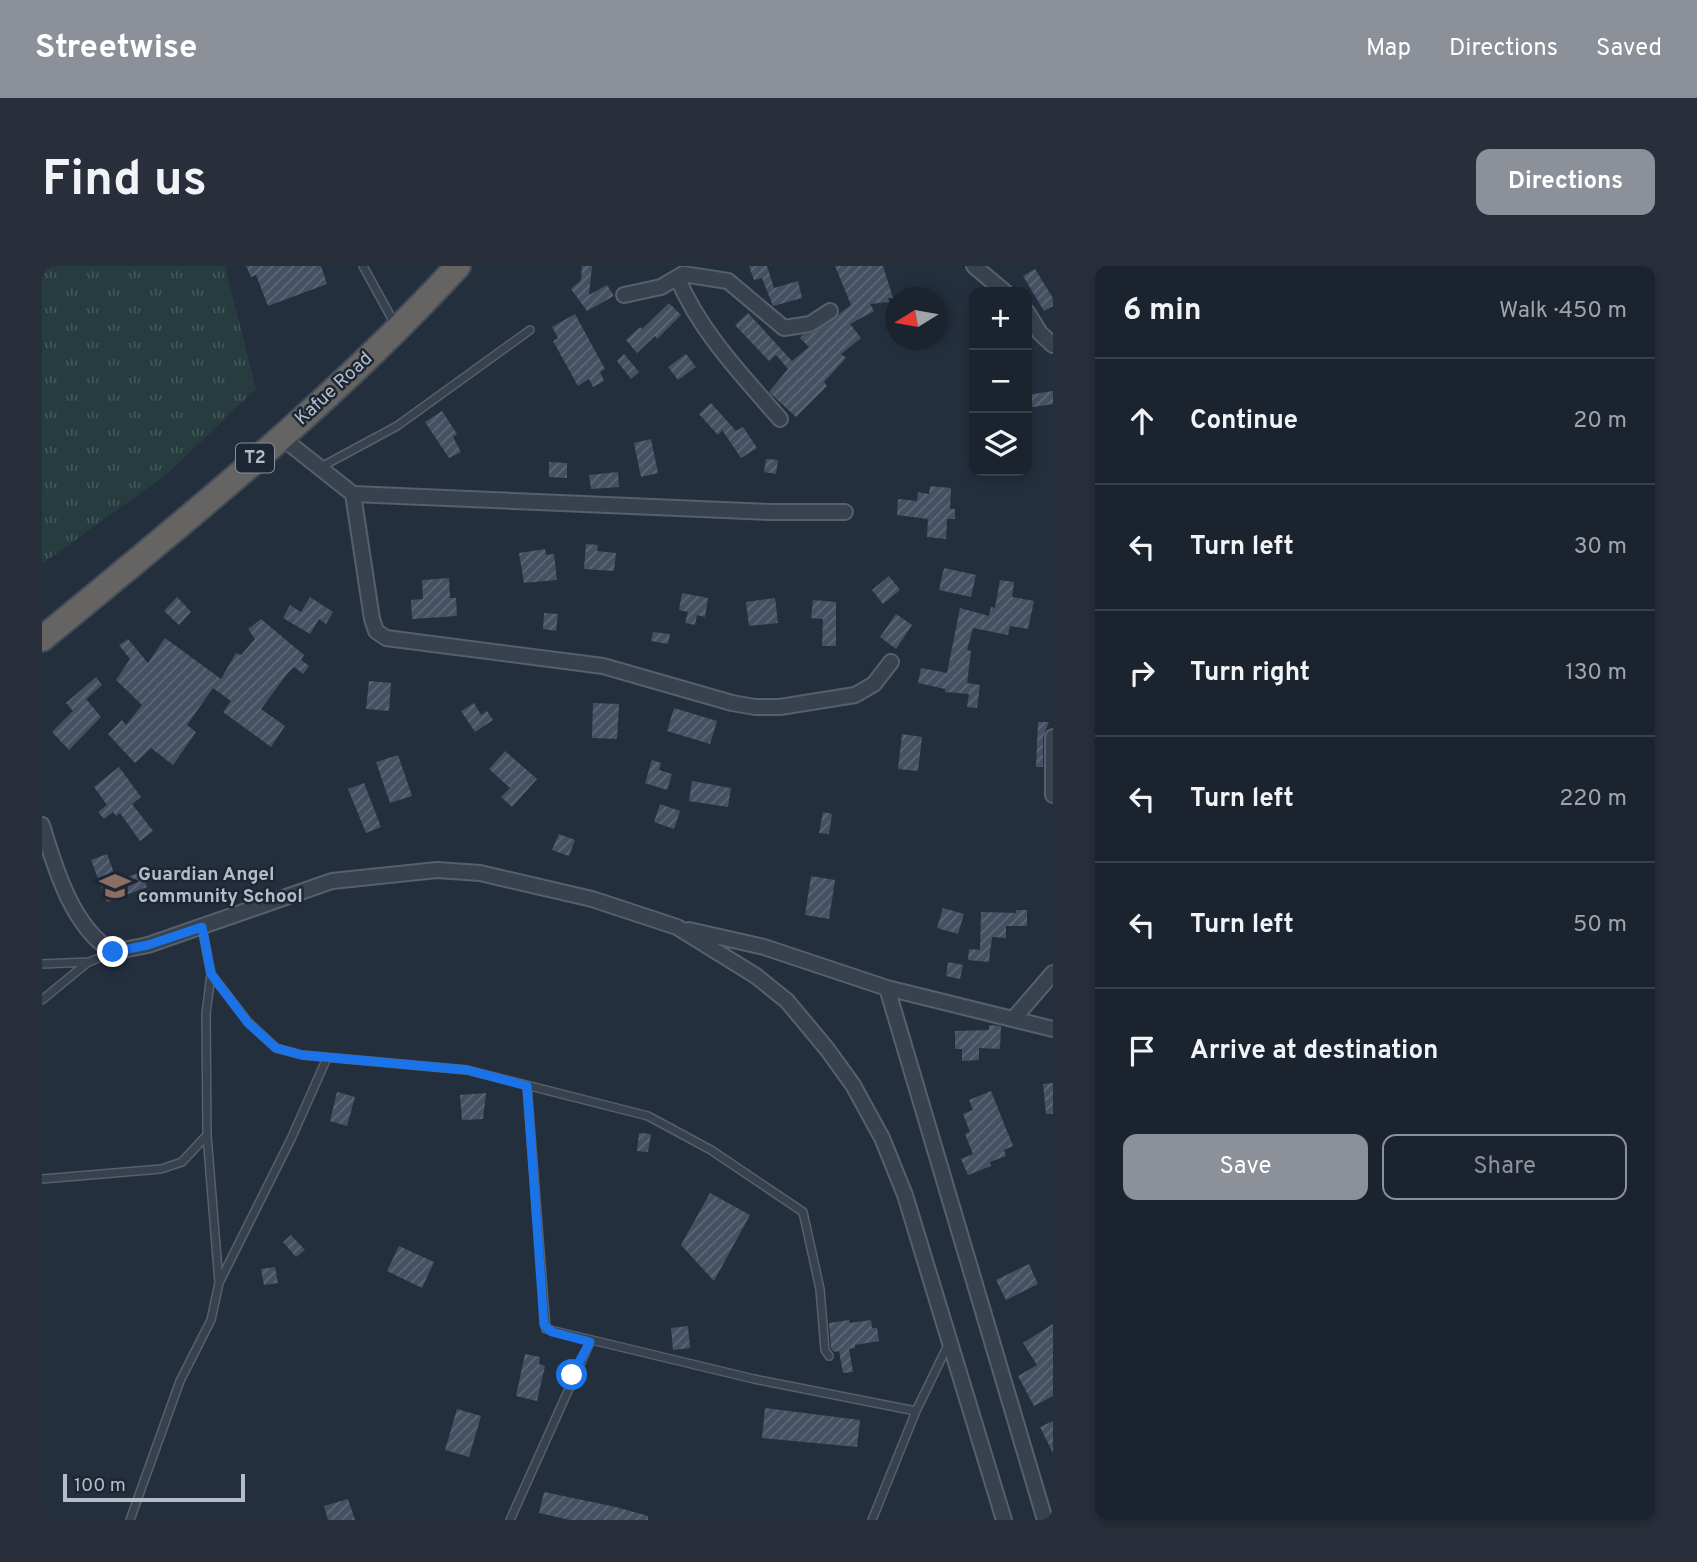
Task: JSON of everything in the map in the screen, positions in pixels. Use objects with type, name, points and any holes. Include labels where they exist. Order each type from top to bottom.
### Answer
[{"type":"highway","name":"Kafue Road","points":[[42,639],[281,437],[398,330],[458,266]]},
{"type":"street","points":[[974,266],[999,287]]},
{"type":"street","points":[[682,273],[695,314],[712,339],[780,419]]},
{"type":"street","points":[[624,295],[661,287],[682,273],[728,281],[784,328],[810,324],[830,311]]},
{"type":"street","points":[[1032,320],[1040,334],[1053,345]]},
{"type":"street","points":[[281,437],[353,494],[770,512],[845,512]]},
{"type":"street","points":[[353,494],[372,619],[376,631],[386,638],[603,666],[732,703],[755,707],[780,708],[855,695],[874,684],[891,662]]},
{"type":"street","points":[[1053,737],[1053,795]]},
{"type":"street","points":[[42,825],[74,907],[99,943],[113,952],[148,945],[332,881],[437,870],[524,882],[592,899],[677,927],[764,947],[887,988],[1053,1028]]},
{"type":"street","points":[[677,927],[757,976],[787,1001],[853,1085],[882,1138],[905,1195],[1004,1520]]},
{"type":"street","points":[[757,976],[748,965],[748,958],[752,952],[764,947]]},
{"type":"street","points":[[1015,1017],[1053,973]]},
{"type":"street","points":[[887,988],[1045,1520]]},
{"type":"lane","points":[[363,266],[398,330]]},
{"type":"lane","points":[[319,468],[397,426],[530,330]]},
{"type":"lane","points":[[202,927],[211,974],[206,1014],[207,1135],[219,1283]]},
{"type":"lane","points":[[42,1000],[89,962],[113,952]]},
{"type":"lane","points":[[42,964],[89,962]]},
{"type":"lane","points":[[211,974],[248,1023],[276,1048],[327,1058],[467,1070],[648,1116],[711,1150],[803,1212],[820,1289],[825,1350],[829,1356]]},
{"type":"lane","points":[[130,1520],[180,1381],[211,1320],[219,1283],[291,1139],[327,1058]]},
{"type":"lane","points":[[527,1086],[544,1325],[552,1332],[916,1411]]},
{"type":"lane","points":[[42,1179],[162,1168],[182,1162],[207,1135]]},
{"type":"lane","points":[[510,1520],[590,1342]]},
{"type":"lane","points":[[872,1520],[916,1411],[950,1342]]},
{"type":"green space","points":[[42,266],[225,266],[256,389],[166,475],[42,564]]},
{"type":"building","points":[[246,266],[321,266],[327,284],[268,306],[256,275],[251,277]]},
{"type":"building","points":[[582,266],[592,266],[589,295],[607,285],[614,296],[587,311],[571,289],[581,280]]},
{"type":"building","points":[[749,266],[767,266],[774,288],[798,281],[802,298],[773,306],[762,278],[754,280]]},
{"type":"building","points":[[835,266],[883,266],[890,287],[885,287],[885,302],[870,304],[874,311],[850,324],[861,338],[841,354],[846,358],[824,382],[827,386],[796,417],[769,392],[788,369],[776,355],[769,361],[735,325],[748,313],[792,361],[809,347],[800,338],[803,335],[815,332],[851,305]]},
{"type":"building","points":[[1035,269],[1053,298],[1053,306],[1044,311],[1023,276]]},
{"type":"building","points":[[669,303],[681,315],[657,339],[655,336],[637,353],[626,340]]},
{"type":"building","points":[[575,314],[605,369],[600,372],[604,381],[593,387],[589,379],[578,386],[553,341],[558,338],[552,327]]},
{"type":"building","points":[[624,354],[639,372],[631,379],[617,361]]},
{"type":"building","points":[[686,354],[696,367],[678,380],[668,367]]},
{"type":"building","points":[[1053,391],[1053,404],[1032,407],[1032,394]]},
{"type":"building","points":[[711,403],[736,431],[743,427],[757,448],[741,458],[722,430],[718,435],[699,414]]},
{"type":"building","points":[[442,411],[457,434],[453,437],[461,452],[449,458],[425,422]]},
{"type":"building","points":[[651,439],[658,473],[641,477],[634,443]]},
{"type":"building","points":[[766,459],[778,460],[776,474],[764,472]]},
{"type":"building","points":[[549,462],[567,463],[567,478],[549,477]]},
{"type":"building","points":[[618,472],[619,487],[591,489],[589,475]]},
{"type":"building","points":[[930,486],[951,488],[950,509],[955,509],[955,519],[947,519],[946,539],[927,537],[928,519],[897,515],[898,499],[917,501],[918,492],[929,494]]},
{"type":"building","points":[[586,544],[598,545],[597,551],[616,553],[614,571],[584,569]]},
{"type":"building","points":[[545,549],[546,555],[554,554],[557,580],[524,583],[519,553]]},
{"type":"building","points":[[944,568],[976,575],[971,597],[939,590]]},
{"type":"building","points":[[889,576],[900,590],[883,604],[872,590]]},
{"type":"building","points":[[449,578],[450,598],[456,598],[457,616],[412,619],[411,600],[423,599],[422,580]]},
{"type":"building","points":[[1000,580],[1014,582],[1012,597],[1034,601],[1028,629],[1010,626],[1008,635],[973,628],[967,650],[971,651],[967,683],[980,685],[977,708],[967,707],[969,694],[945,692],[945,689],[918,683],[921,668],[947,673],[960,608],[989,616],[991,607],[995,608]]},
{"type":"building","points":[[682,593],[708,598],[705,617],[697,615],[695,625],[685,623],[688,612],[679,610]]},
{"type":"building","points":[[177,597],[191,612],[179,625],[164,611]]},
{"type":"building","points":[[310,597],[333,612],[326,624],[319,619],[310,634],[283,618],[290,605],[301,612]]},
{"type":"building","points":[[775,598],[778,623],[749,626],[746,602]]},
{"type":"building","points":[[813,600],[836,602],[836,646],[822,646],[823,619],[811,618]]},
{"type":"building","points":[[544,613],[558,614],[556,631],[543,629]]},
{"type":"building","points":[[896,614],[912,625],[896,649],[880,637]]},
{"type":"building","points":[[261,619],[304,655],[301,660],[309,666],[303,674],[294,667],[261,709],[285,726],[271,747],[223,712],[231,701],[213,688],[187,725],[196,732],[173,765],[151,748],[135,763],[108,734],[122,720],[126,725],[142,705],[116,680],[130,659],[119,645],[128,639],[148,663],[165,638],[221,679],[236,653],[241,655],[255,639],[248,629]]},
{"type":"building","points":[[653,632],[670,634],[668,644],[651,641]]},
{"type":"building","points":[[96,677],[102,685],[86,699],[101,717],[69,750],[52,732],[73,711],[66,703]]},
{"type":"building","points":[[369,681],[391,683],[389,711],[366,709]]},
{"type":"building","points":[[474,703],[481,715],[487,711],[493,720],[475,732],[461,711]]},
{"type":"building","points":[[593,703],[619,704],[617,739],[592,738]]},
{"type":"building","points":[[674,708],[717,721],[710,744],[667,731]]},
{"type":"building","points":[[1038,722],[1049,722],[1043,737],[1043,767],[1036,767]]},
{"type":"building","points":[[902,734],[922,737],[918,771],[898,769]]},
{"type":"building","points":[[505,751],[537,779],[512,807],[501,797],[510,788],[489,769]]},
{"type":"building","points":[[398,755],[412,796],[390,803],[376,762]]},
{"type":"building","points":[[652,760],[661,763],[659,770],[672,774],[667,790],[645,783]]},
{"type":"building","points":[[119,767],[141,797],[132,804],[153,831],[140,841],[120,813],[116,816],[113,812],[104,819],[98,812],[107,805],[94,787]]},
{"type":"building","points":[[692,781],[731,788],[728,807],[689,801]]},
{"type":"building","points":[[364,783],[381,827],[366,833],[348,789]]},
{"type":"building","points":[[660,804],[680,811],[674,829],[654,822]]},
{"type":"building","points":[[823,812],[832,814],[829,834],[819,833]]},
{"type":"building","points":[[559,834],[575,840],[569,856],[552,850]]},
{"type":"building","points":[[107,854],[117,881],[141,872],[147,887],[107,902],[91,860]]},
{"type":"building","points":[[811,876],[835,880],[829,919],[805,915]]},
{"type":"building","points":[[943,908],[964,914],[958,934],[937,928]]},
{"type":"building","points":[[1016,910],[1027,910],[1027,926],[1006,926],[1006,938],[992,937],[989,962],[968,960],[969,949],[980,950],[981,912],[1016,913]]},
{"type":"building","points":[[948,962],[963,965],[960,979],[946,976]]},
{"type":"building","points":[[989,1025],[1001,1026],[1000,1049],[979,1048],[979,1060],[962,1061],[962,1049],[955,1049],[955,1031],[989,1030]]},
{"type":"building","points":[[1053,1083],[1053,1114],[1046,1114],[1043,1084]]},
{"type":"building","points":[[991,1091],[1013,1146],[1004,1150],[1006,1156],[990,1162],[991,1166],[968,1175],[961,1159],[973,1154],[965,1134],[970,1132],[963,1114],[973,1110],[969,1100]]},
{"type":"building","points":[[337,1092],[355,1097],[347,1126],[330,1121]]},
{"type":"building","points":[[486,1093],[483,1119],[462,1120],[460,1095]]},
{"type":"building","points":[[639,1133],[651,1134],[648,1152],[637,1151]]},
{"type":"building","points":[[710,1193],[750,1215],[714,1281],[681,1245]]},
{"type":"building","points":[[291,1235],[305,1250],[296,1257],[283,1242]]},
{"type":"building","points":[[399,1246],[434,1262],[422,1288],[387,1271]]},
{"type":"building","points":[[1029,1264],[1038,1284],[1006,1300],[996,1280]]},
{"type":"building","points":[[275,1267],[278,1283],[264,1285],[261,1269]]},
{"type":"building","points":[[849,1320],[850,1323],[871,1320],[872,1328],[877,1328],[879,1341],[855,1345],[855,1348],[849,1349],[853,1372],[843,1373],[839,1351],[834,1352],[831,1348],[829,1323]]},
{"type":"building","points":[[1053,1324],[1053,1396],[1034,1406],[1018,1376],[1037,1365],[1023,1343]]},
{"type":"building","points":[[688,1326],[690,1348],[673,1350],[671,1328]]},
{"type":"building","points":[[525,1354],[540,1357],[539,1364],[545,1366],[537,1401],[516,1396]]},
{"type":"building","points":[[765,1408],[860,1420],[857,1447],[762,1438]]},
{"type":"building","points":[[457,1409],[481,1416],[469,1457],[445,1450]]},
{"type":"building","points":[[1053,1421],[1053,1453],[1040,1427]]},
{"type":"building","points":[[544,1492],[616,1507],[648,1516],[648,1520],[570,1520],[539,1513]]},
{"type":"building","points":[[348,1499],[355,1520],[328,1520],[324,1506]]},
{"type":"place","name":"Guardian Angel community School","points":[[115,886]]},
{"type":"route","points":[[113,952],[148,945],[202,927],[211,974],[248,1023],[276,1048],[302,1055],[467,1070],[527,1086],[544,1325],[552,1332],[590,1342],[572,1375]]}]
